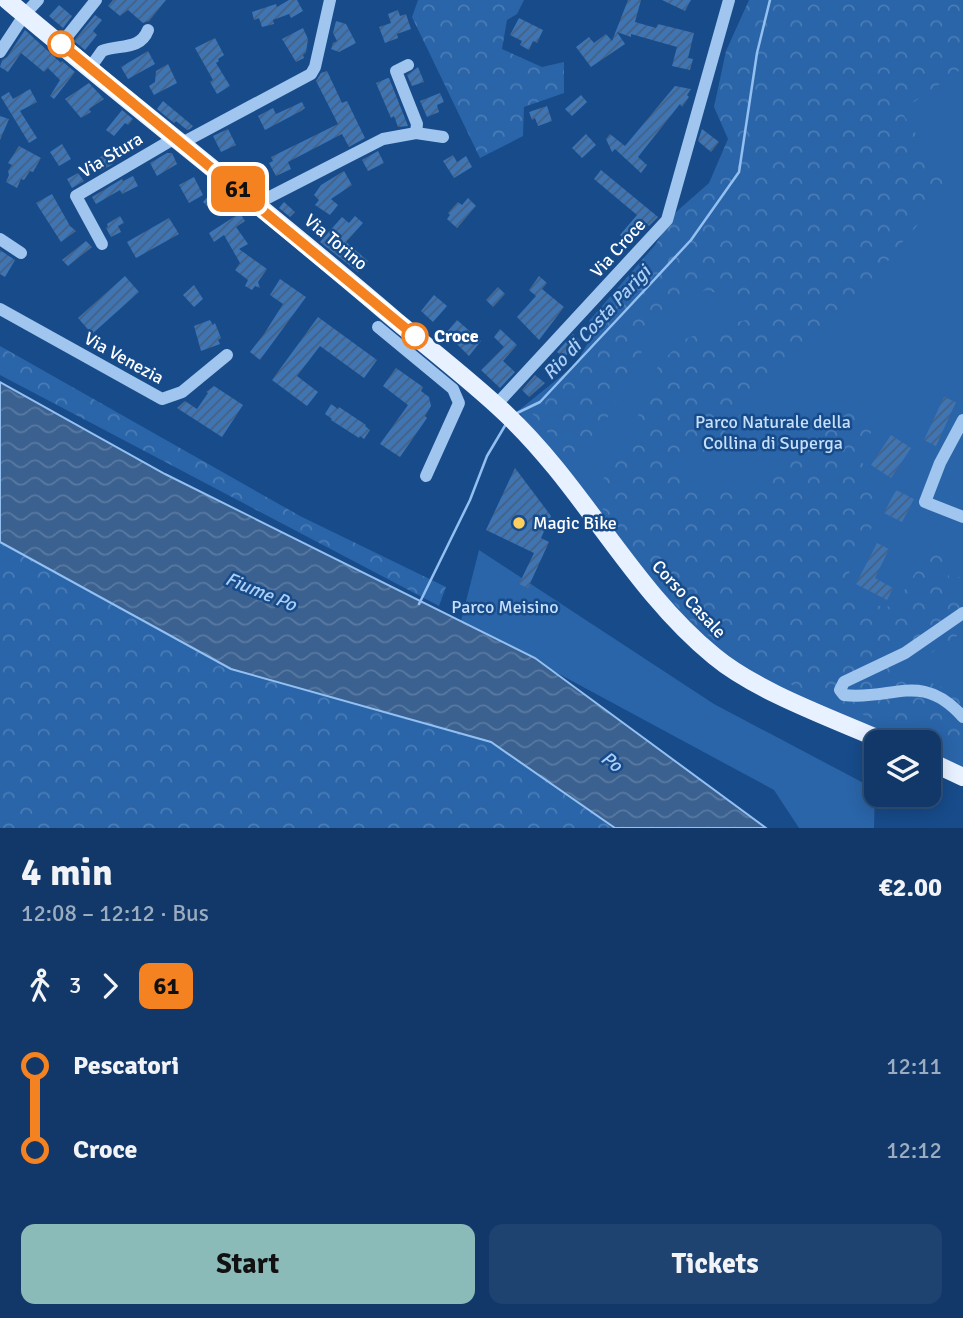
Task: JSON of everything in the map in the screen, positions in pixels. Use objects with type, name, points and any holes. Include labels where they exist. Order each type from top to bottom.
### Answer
[{"type":"main road","name":"Via Torino","points":[[7,0],[256,204],[412,345],[505,413]]},
{"type":"main road","name":"Corso Casale","points":[[505,413],[558,473],[605,536],[680,625],[717,659],[761,686],[864,732]]},
{"type":"main road","points":[[941,767],[963,777]]},
{"type":"street","points":[[0,52],[25,14],[38,0]]},
{"type":"street","points":[[61,44],[96,0]]},
{"type":"street","points":[[178,140],[311,74],[315,67],[330,0]]},
{"type":"street","name":"Via Croce","points":[[505,413],[667,220],[729,0]]},
{"type":"street","points":[[90,68],[102,51],[132,45],[145,37],[148,30]]},
{"type":"street","points":[[408,65],[396,71],[417,124],[416,133]]},
{"type":"street","points":[[256,204],[383,139],[416,133],[443,137]]},
{"type":"street","name":"Via Stura","points":[[102,244],[76,196],[178,140]]},
{"type":"street","points":[[0,239],[21,253]]},
{"type":"street","name":"Via Venezia","points":[[0,309],[162,399],[182,392],[228,355]]},
{"type":"street","points":[[378,327],[412,345],[458,397],[459,403],[451,426],[426,476]]},
{"type":"street","points":[[963,420],[940,463],[925,502],[963,517]]},
{"type":"street","points":[[963,613],[905,653],[844,682],[840,690],[844,695],[853,696],[889,691],[928,692],[949,702],[963,718]]},
{"type":"green space","points":[[418,0],[524,0],[517,14],[507,20],[502,49],[542,67],[564,62],[564,93],[524,107],[523,136],[480,158],[412,17]]},
{"type":"green space","name":"Parco Naturale della Collina di Superga","points":[[749,0],[963,0],[963,68],[901,111],[951,188],[898,247],[854,309],[798,354],[703,455],[676,465],[703,504],[723,489],[742,502],[851,407],[874,425],[860,459],[874,481],[875,521],[846,579],[856,604],[894,607],[937,538],[950,539],[942,558],[950,579],[960,577],[963,561],[963,632],[905,670],[902,679],[922,678],[954,694],[963,704],[963,760],[941,750],[941,730],[898,730],[771,675],[733,654],[698,627],[668,596],[591,493],[621,458],[658,366],[683,340],[721,325],[747,320],[732,297],[705,290],[650,336],[592,447],[568,457],[531,412],[547,392],[569,375],[588,343],[589,321],[655,245],[676,212],[709,183],[728,139],[714,107],[726,51]]},
{"type":"green space","name":"Parco Naturale della Collina di Superga","points":[[963,0],[963,770],[941,760],[941,730],[873,730],[763,682],[688,627],[518,411],[603,342]]},
{"type":"green space","points":[[0,346],[300,516],[446,587],[439,606],[0,375]]},
{"type":"green space","points":[[0,542],[231,669],[491,742],[615,828],[0,828]]},
{"type":"green space","name":"Parco Meisino","points":[[479,550],[714,704],[864,783],[864,807],[875,807],[874,828],[799,828],[774,790],[461,621]]},
{"type":"water","points":[[0,382],[165,474],[535,658],[766,828],[615,828],[491,742],[231,669],[0,542]]},
{"type":"building","points":[[113,0],[166,0],[149,21],[143,23],[128,10],[120,16],[108,6]]},
{"type":"building","points":[[289,0],[297,0],[303,11],[291,18],[289,14],[273,20],[274,24],[262,27],[259,18],[254,20],[252,12],[276,4],[277,7]]},
{"type":"building","points":[[628,0],[641,0],[635,22],[656,28],[658,24],[694,33],[688,58],[693,59],[690,70],[672,66],[677,47],[617,32],[625,44],[591,67],[576,47],[589,37],[594,43],[606,34],[612,41]]},
{"type":"building","points":[[662,0],[691,0],[685,11]]},
{"type":"building","points":[[59,5],[72,16],[63,28],[49,16]]},
{"type":"building","points":[[398,10],[400,16],[406,14],[411,29],[397,34],[398,38],[385,43],[379,27],[391,23],[388,14]]},
{"type":"building","points":[[95,15],[102,20],[93,31],[97,35],[85,50],[74,41]]},
{"type":"building","points":[[519,18],[543,30],[537,43],[533,41],[529,50],[520,45],[522,41],[510,35]]},
{"type":"building","points":[[336,21],[346,24],[356,43],[339,52],[331,49],[337,41],[333,33]]},
{"type":"building","points":[[303,28],[308,39],[306,52],[304,58],[296,62],[282,39]]},
{"type":"building","points":[[25,30],[61,63],[62,61],[75,72],[54,99],[50,96],[60,80],[48,68],[44,72],[21,53],[8,72],[0,67],[2,60],[7,57]]},
{"type":"building","points":[[215,38],[224,55],[216,63],[230,86],[217,94],[210,82],[213,80],[195,48]]},
{"type":"building","points":[[148,51],[155,64],[128,79],[121,67]]},
{"type":"building","points":[[168,64],[177,83],[154,95],[149,86],[155,82],[156,71]]},
{"type":"building","points":[[418,67],[424,82],[412,86],[407,75]]},
{"type":"building","points":[[327,71],[342,103],[347,101],[365,138],[349,147],[342,134],[288,162],[291,169],[276,176],[269,163],[273,161],[271,157],[338,124],[316,81],[321,73]]},
{"type":"building","points":[[389,78],[408,126],[398,127],[394,116],[391,118],[376,83]]},
{"type":"building","points":[[89,83],[104,99],[81,118],[65,99]]},
{"type":"building","points":[[675,86],[691,89],[687,95],[689,97],[682,107],[680,104],[638,157],[647,165],[641,173],[615,149],[612,152],[606,139],[610,134],[625,146]]},
{"type":"building","points":[[30,89],[37,102],[20,111],[37,138],[29,143],[1,97],[9,92],[13,99]]},
{"type":"building","points":[[440,93],[444,102],[437,105],[439,112],[427,117],[420,101]]},
{"type":"building","points":[[581,95],[587,102],[572,116],[565,109]]},
{"type":"building","points":[[163,101],[193,126],[187,130],[157,109]]},
{"type":"building","points":[[302,102],[305,108],[265,130],[258,116],[273,108],[276,114]]},
{"type":"building","points":[[547,106],[552,121],[538,126],[529,112]]},
{"type":"building","points":[[122,110],[133,119],[128,125],[125,123],[114,136],[106,130]]},
{"type":"building","points":[[0,116],[9,119],[0,140]]},
{"type":"building","points":[[228,129],[236,145],[221,152],[213,136]]},
{"type":"building","points":[[702,129],[719,142],[711,152],[698,141]]},
{"type":"building","points":[[586,134],[596,145],[582,158],[572,148]]},
{"type":"building","points":[[62,144],[71,159],[59,166],[50,152]]},
{"type":"building","points":[[19,146],[41,158],[33,172],[30,171],[24,180],[21,179],[17,188],[6,182],[12,165],[8,163]]},
{"type":"building","points":[[378,151],[384,163],[368,171],[362,160]]},
{"type":"building","points":[[107,153],[113,164],[101,171],[95,160]]},
{"type":"building","points":[[172,153],[177,164],[157,176],[150,163]]},
{"type":"building","points":[[453,155],[457,162],[466,156],[472,167],[454,178],[443,161]]},
{"type":"building","points":[[601,170],[658,217],[649,226],[645,222],[627,242],[620,235],[637,215],[594,179]]},
{"type":"building","points":[[344,171],[352,185],[331,199],[338,205],[330,215],[315,205],[319,200],[314,195],[321,185]]},
{"type":"building","points":[[78,173],[84,181],[72,188],[67,179]]},
{"type":"building","points":[[133,176],[138,186],[122,194],[120,190],[96,204],[92,197],[122,179],[123,181]]},
{"type":"building","points":[[194,177],[203,195],[189,203],[179,185]]},
{"type":"building","points":[[212,192],[223,202],[214,212],[203,202]]},
{"type":"building","points":[[52,194],[70,226],[76,231],[61,242],[36,203]]},
{"type":"building","points":[[468,198],[476,206],[457,228],[447,219],[450,215],[448,213],[458,202],[462,205]]},
{"type":"building","points":[[284,202],[295,212],[290,217],[279,208]]},
{"type":"building","points":[[240,213],[245,221],[236,227],[248,244],[239,249],[267,269],[258,282],[260,288],[255,286],[252,290],[245,286],[248,280],[235,270],[240,263],[224,235],[214,242],[209,233]]},
{"type":"building","points":[[120,216],[124,223],[118,226],[121,232],[111,237],[106,228],[107,224]]},
{"type":"building","points":[[355,216],[363,223],[346,242],[368,261],[358,272],[320,242],[342,217],[349,223]]},
{"type":"building","points":[[169,218],[179,234],[136,258],[127,242]]},
{"type":"building","points":[[86,241],[92,247],[68,266],[62,260]]},
{"type":"building","points":[[0,250],[15,260],[5,277],[0,274]]},
{"type":"building","points":[[125,276],[139,292],[92,334],[78,318]]},
{"type":"building","points":[[539,276],[547,283],[542,289],[564,307],[539,340],[517,317],[536,296],[529,290]]},
{"type":"building","points":[[280,279],[306,297],[260,360],[250,352],[283,304],[270,295]]},
{"type":"building","points":[[194,285],[203,299],[194,307],[183,295]]},
{"type":"building","points":[[498,287],[505,294],[493,307],[486,300]]},
{"type":"building","points":[[434,295],[447,306],[433,322],[421,311]]},
{"type":"building","points":[[318,317],[377,360],[364,378],[320,346],[297,376],[318,392],[307,406],[272,380]]},
{"type":"building","points":[[210,320],[213,325],[215,323],[221,338],[218,340],[220,344],[201,351],[194,326]]},
{"type":"building","points":[[457,320],[481,341],[469,356],[446,333]]},
{"type":"building","points":[[500,329],[517,345],[503,361],[515,372],[500,388],[481,370],[504,347],[494,337]]},
{"type":"building","points":[[573,334],[580,341],[564,358],[557,352]]},
{"type":"building","points":[[396,368],[423,387],[421,391],[429,397],[431,406],[425,416],[427,418],[400,457],[380,444],[408,405],[383,386]]},
{"type":"building","points":[[535,375],[545,383],[529,397],[522,390]]},
{"type":"building","points":[[214,386],[243,405],[222,437],[177,408],[185,401],[197,409],[208,393],[206,392]]},
{"type":"building","points":[[944,397],[956,402],[936,446],[924,440]]},
{"type":"building","points":[[331,404],[366,425],[370,430],[364,439],[325,414]]},
{"type":"building","points":[[891,435],[911,448],[891,478],[871,465]]},
{"type":"building","name":"Magic Bike","points":[[515,468],[551,516],[541,538],[549,542],[528,588],[519,584],[534,553],[486,530]]},
{"type":"building","points":[[896,490],[914,499],[902,522],[884,513]]},
{"type":"building","points":[[877,543],[889,549],[875,578],[893,588],[887,600],[856,584]]},
{"type":"waterway","name":"Rio di Costa Parigi","points":[[515,414],[540,402],[691,240],[739,172],[757,53],[770,0]]},
{"type":"waterway","name":"Rio di Costa Parigi","points":[[419,604],[470,500],[487,456],[506,424]]},
{"type":"bus line","name":"61","points":[[61,44],[415,336]]},
{"type":"place","name":"Croce","points":[[415,336]]},
{"type":"place","name":"Magic Bike","points":[[519,523]]},
{"type":"water label","name":"Fiume Po","points":[[261,591]]},
{"type":"water label","name":"Po","points":[[612,761]]}]
